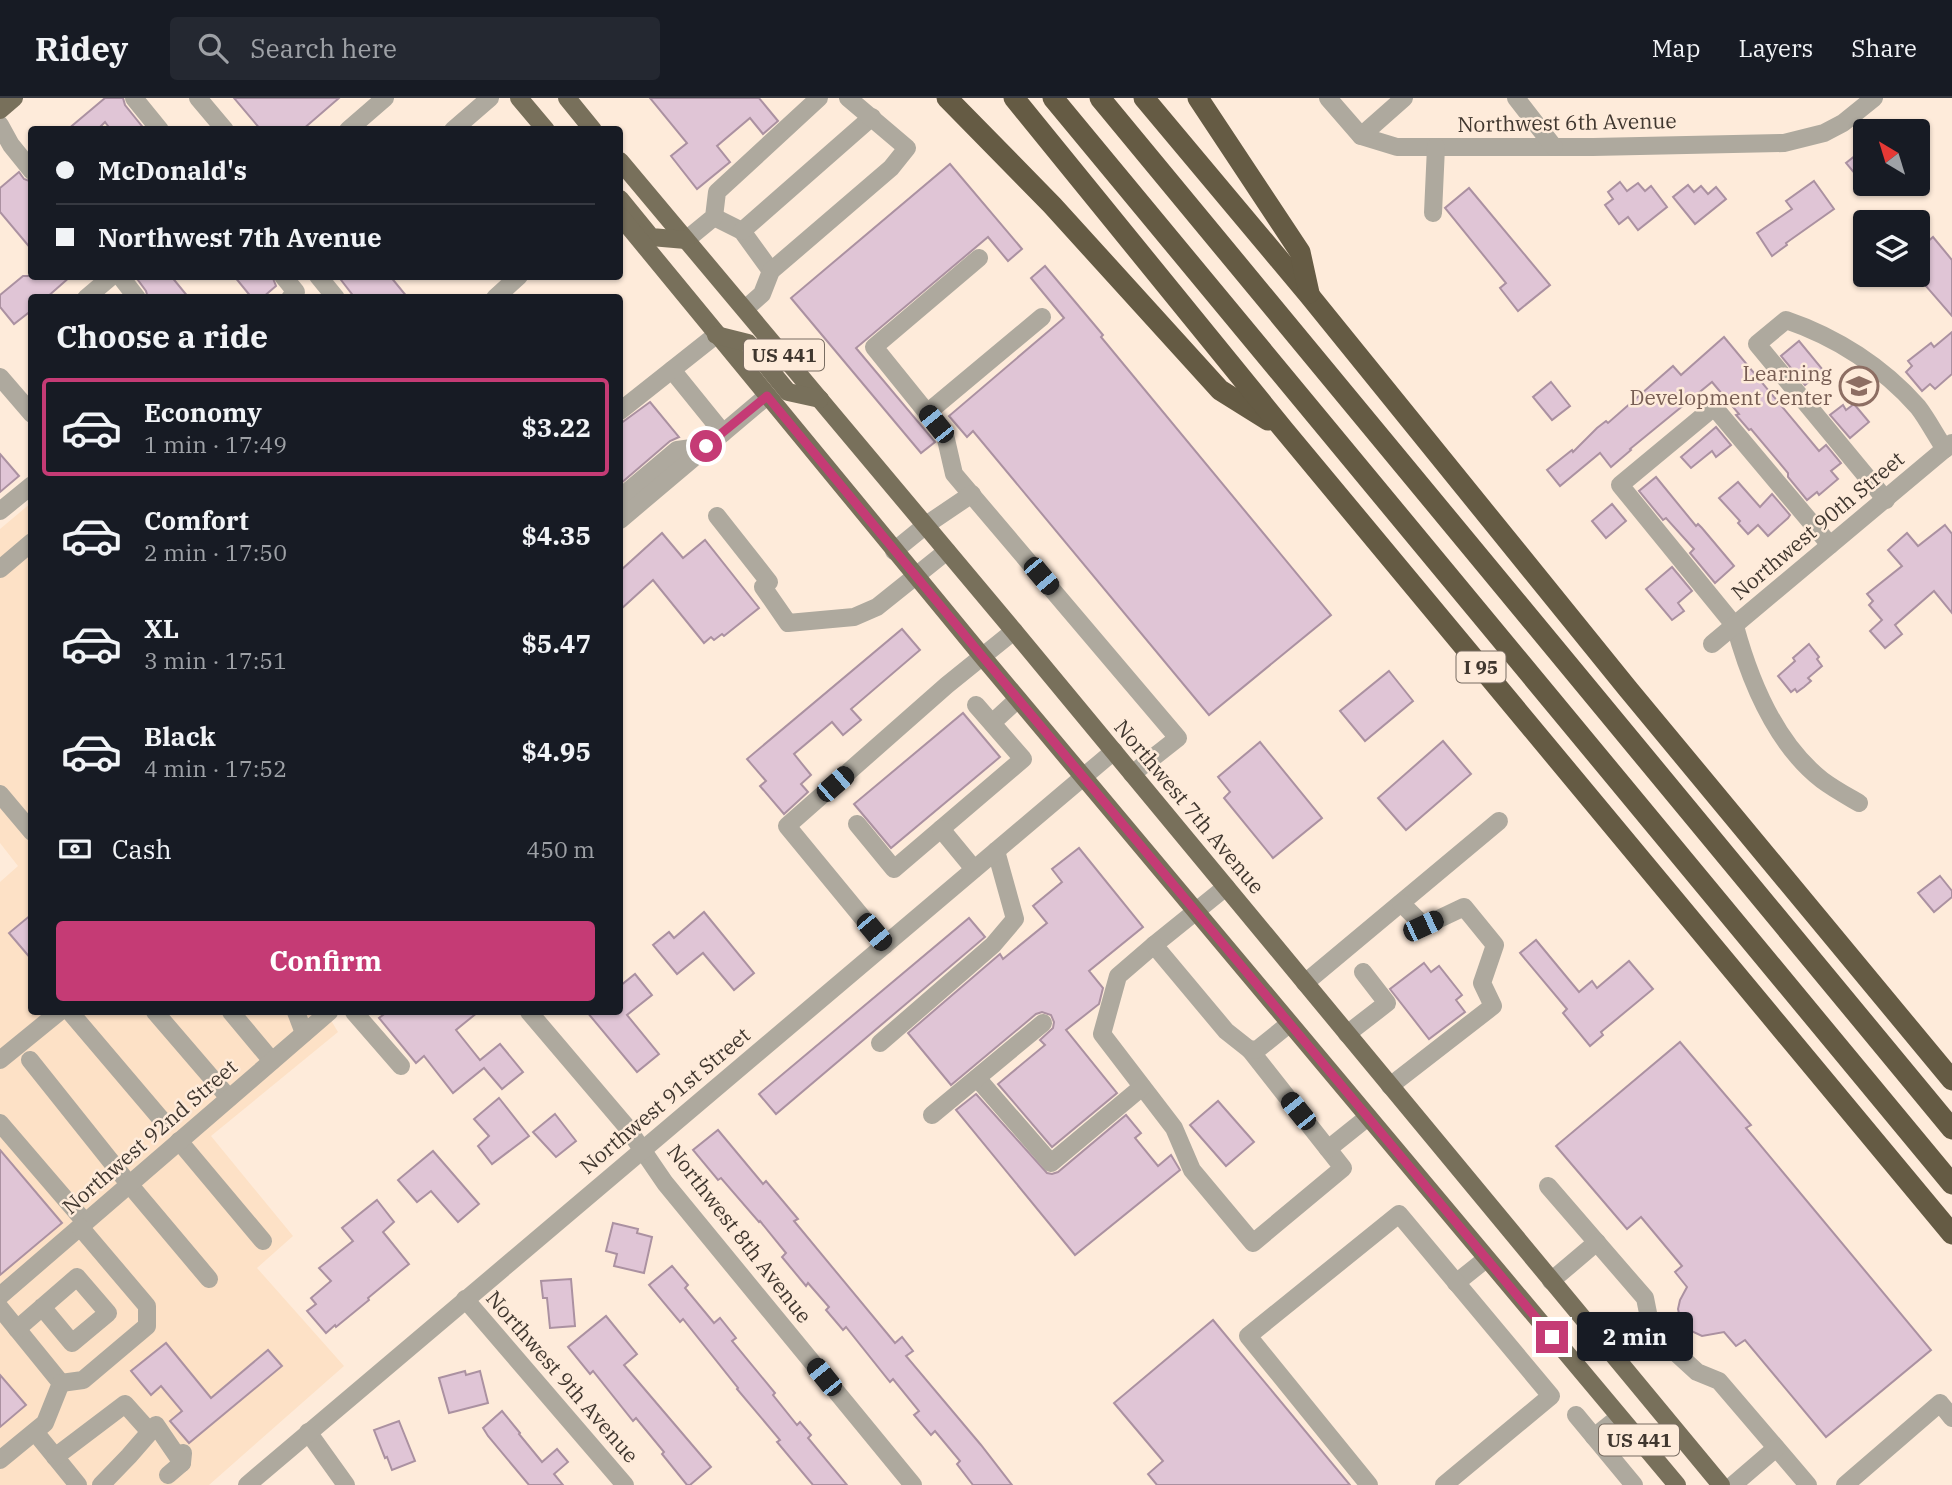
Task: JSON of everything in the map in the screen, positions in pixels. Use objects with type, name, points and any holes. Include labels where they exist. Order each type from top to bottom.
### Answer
[{"type":"highway","points":[[947,98],[1052,205],[1220,390],[1284,430]]},
{"type":"highway","name":"I 95","points":[[1014,98],[1284,430],[1952,1234]]},
{"type":"highway","points":[[1053,98],[1952,1184]]},
{"type":"highway","points":[[1100,98],[1952,1129]]},
{"type":"highway","points":[[1144,98],[1309,295],[1620,678],[1952,1080]]},
{"type":"highway","points":[[1198,98],[1300,252],[1309,295]]},
{"type":"main road","points":[[0,110],[14,98]]},
{"type":"main road","points":[[519,98],[542,126]]},
{"type":"main road","points":[[567,98],[590,126]]},
{"type":"main road","name":"Northwest 7th Avenue","points":[[623,165],[1114,751],[1721,1485]]},
{"type":"main road","points":[[623,203],[651,237],[686,240]]},
{"type":"main road","name":"US 441","points":[[623,220],[894,551],[1678,1485]]},
{"type":"main road","points":[[716,335],[748,343],[788,392],[820,399]]},
{"type":"street","points":[[134,98],[157,126]]},
{"type":"street","points":[[198,98],[222,126]]},
{"type":"street","points":[[353,126],[385,98]]},
{"type":"street","points":[[458,126],[490,98]]},
{"type":"street","points":[[686,240],[714,217],[717,192],[819,98]]},
{"type":"street","points":[[745,309],[762,293],[771,271],[891,168],[907,148],[848,98]]},
{"type":"street","points":[[1328,98],[1360,136],[1404,98]]},
{"type":"street","points":[[1516,98],[1554,147]]},
{"type":"street","name":"Northwest 6th Avenue","points":[[1360,136],[1397,147],[1784,143],[1824,133],[1843,123],[1874,98]]},
{"type":"street","points":[[742,231],[872,117]]},
{"type":"street","points":[[0,125],[11,145],[28,166]]},
{"type":"street","points":[[1433,213],[1436,147]]},
{"type":"street","points":[[714,217],[742,231],[771,271]]},
{"type":"street","points":[[979,258],[874,347],[945,435],[954,474],[1178,738],[1132,774]]},
{"type":"street","points":[[91,294],[107,280]]},
{"type":"street","points":[[123,280],[134,294]]},
{"type":"street","points":[[286,280],[296,292],[294,294]]},
{"type":"street","points":[[321,280],[333,294]]},
{"type":"street","points":[[499,294],[515,280]]},
{"type":"street","points":[[927,413],[1042,317]]},
{"type":"street","points":[[1886,500],[1757,344],[1786,320],[1816,330],[1876,366],[1919,408],[1948,446]]},
{"type":"street","points":[[623,409],[716,335]]},
{"type":"street","points":[[672,370],[723,433]]},
{"type":"street","points":[[0,377],[28,409]]},
{"type":"street","points":[[623,517],[767,396]]},
{"type":"street","points":[[1830,545],[1714,407],[1620,485],[1735,626],[1740,646],[1780,736],[1822,780],[1859,803]]},
{"type":"street","points":[[623,495],[677,450],[706,446]]},
{"type":"street","name":"Northwest 90th Street","points":[[1712,644],[1948,446]]},
{"type":"street","points":[[0,512],[28,488]]},
{"type":"street","points":[[894,551],[926,525],[972,494]]},
{"type":"street","points":[[718,516],[769,582],[762,587],[788,623],[854,617],[877,607],[947,551]]},
{"type":"street","points":[[0,569],[28,545]]},
{"type":"street","points":[[885,945],[787,826],[1014,631]]},
{"type":"street","points":[[992,723],[1018,699]]},
{"type":"street","points":[[857,824],[894,869],[1023,758],[976,705]]},
{"type":"street","name":"Northwest 91st Street","points":[[247,1485],[1114,751]]},
{"type":"street","points":[[0,794],[28,827]]},
{"type":"street","points":[[1306,983],[1499,821]]},
{"type":"street","points":[[941,829],[974,869]]},
{"type":"street","points":[[880,1043],[993,945],[1014,919],[996,851]]},
{"type":"street","points":[[1154,944],[1226,1031],[1250,1051],[1343,1168],[1253,1243],[1192,1170],[1174,1128],[1102,1034],[1118,976],[1154,944],[1226,887]]},
{"type":"street","points":[[1390,1086],[1493,1006],[1482,983],[1496,945],[1464,907],[1423,926],[1401,903]]},
{"type":"street","points":[[1347,1034],[1387,1003],[1363,972]]},
{"type":"street","points":[[0,1060],[55,1015]]},
{"type":"street","points":[[74,1015],[161,1119]]},
{"type":"street","points":[[158,1015],[229,1098]]},
{"type":"street","points":[[234,1015],[272,1061]]},
{"type":"street","points":[[297,1015],[304,1033]]},
{"type":"street","name":"Northwest 92nd Street","points":[[0,1296],[325,1015]]},
{"type":"street","points":[[357,1015],[401,1066]]},
{"type":"street","name":"Northwest 8th Avenue","points":[[532,1015],[626,1126],[665,1183],[913,1485]]},
{"type":"street","points":[[932,1115],[1042,1023]]},
{"type":"street","points":[[1250,1051],[1258,1049],[1289,1024]]},
{"type":"street","points":[[30,1060],[209,1279]]},
{"type":"street","points":[[977,1078],[1051,1163],[1142,1087]]},
{"type":"street","points":[[1328,1149],[1368,1116]]},
{"type":"street","points":[[0,1123],[147,1306],[147,1326],[83,1380],[61,1383]]},
{"type":"street","points":[[179,1141],[263,1241]]},
{"type":"street","points":[[1548,1186],[1645,1298],[1648,1318],[1662,1340],[1697,1372],[1719,1381],[1808,1485]]},
{"type":"street","points":[[1369,1485],[1248,1336],[1399,1214],[1551,1396],[1444,1485]]},
{"type":"street","points":[[1551,1281],[1597,1242]]},
{"type":"street","points":[[1456,1283],[1486,1259]]},
{"type":"street","name":"Northwest 9th Avenue","points":[[466,1299],[625,1485]]},
{"type":"street","points":[[17,1329],[42,1307]]},
{"type":"street","points":[[0,1308],[61,1383]]},
{"type":"street","points":[[0,1460],[45,1423],[61,1383]]},
{"type":"street","points":[[1845,1485],[1940,1403],[1952,1418]]},
{"type":"street","points":[[55,1457],[125,1404],[150,1432]]},
{"type":"street","points":[[1576,1415],[1634,1485]]},
{"type":"street","points":[[1594,1437],[1619,1417]]},
{"type":"street","points":[[101,1485],[156,1425],[178,1462]]},
{"type":"street","points":[[34,1432],[78,1485]]},
{"type":"street","points":[[308,1432],[346,1485]]},
{"type":"street","points":[[1733,1485],[1776,1448]]},
{"type":"shaded area","points":[[28,506],[28,1015],[328,1015],[338,1032],[211,1136],[293,1236],[257,1268],[344,1366],[209,1485],[0,1485],[0,882],[18,866],[0,843],[0,529]]},
{"type":"building","points":[[105,98],[123,98],[125,105],[142,126],[108,126],[105,122],[101,126],[72,126]]},
{"type":"building","points":[[234,98],[339,98],[307,126],[258,126]]},
{"type":"building","points":[[650,98],[759,98],[778,121],[763,134],[750,118],[717,146],[730,162],[697,189],[671,156],[687,143]]},
{"type":"building","points":[[1853,157],[1853,171],[1846,163]]},
{"type":"building","points":[[950,164],[1022,249],[1008,261],[988,237],[856,348],[935,442],[921,453],[791,298]]},
{"type":"building","points":[[19,172],[28,180],[28,245],[0,212],[0,188]]},
{"type":"building","points":[[1814,181],[1834,209],[1772,256],[1757,233],[1792,209],[1786,201]]},
{"type":"building","points":[[1620,182],[1627,191],[1638,183],[1645,191],[1651,186],[1667,207],[1638,230],[1628,217],[1619,224],[1605,205],[1613,199],[1608,192]]},
{"type":"building","points":[[1688,185],[1694,192],[1701,186],[1708,194],[1716,187],[1726,199],[1695,224],[1673,197]]},
{"type":"building","points":[[1469,188],[1550,285],[1518,311],[1500,288],[1506,283],[1445,208]]},
{"type":"building","points":[[1933,237],[1952,260],[1952,316],[1927,287],[1930,287],[1930,240]]},
{"type":"building","points":[[1045,266],[1331,615],[1209,715],[973,431],[967,437],[949,416],[1064,318],[1031,278]]},
{"type":"building","points":[[23,276],[28,276],[28,280],[66,280],[51,294],[28,294],[28,313],[14,324],[0,307],[0,295]]},
{"type":"building","points":[[138,280],[174,280],[186,294],[147,294]]},
{"type":"building","points":[[237,280],[274,280],[276,286],[267,294],[249,294]]},
{"type":"building","points":[[341,280],[393,280],[405,294],[352,294]]},
{"type":"building","points":[[1952,332],[1952,374],[1935,389],[1930,384],[1922,391],[1906,372],[1912,366],[1908,361],[1931,343],[1934,347]]},
{"type":"building","points":[[1724,337],[1819,451],[1826,445],[1841,463],[1831,471],[1838,479],[1819,495],[1817,492],[1807,500],[1788,477],[1788,473],[1736,415],[1739,414],[1712,382],[1611,467],[1600,453],[1560,486],[1547,470],[1572,450],[1573,452],[1597,428],[1606,421],[1608,423],[1673,366],[1681,375]]},
{"type":"building","points":[[1799,341],[1823,370],[1805,385],[1781,356]]},
{"type":"building","points":[[1551,382],[1570,406],[1552,420],[1533,397]]},
{"type":"building","points":[[650,402],[679,437],[670,441],[623,481],[623,422]]},
{"type":"building","points":[[1854,404],[1869,422],[1850,438],[1830,415],[1843,405],[1846,410]]},
{"type":"building","points":[[1716,427],[1731,445],[1716,457],[1712,451],[1691,468],[1681,457]]},
{"type":"building","points":[[0,454],[19,476],[0,492]]},
{"type":"building","points":[[1656,477],[1696,526],[1698,524],[1702,528],[1734,566],[1715,583],[1690,553],[1694,549],[1666,518],[1663,520],[1639,491]]},
{"type":"building","points":[[1738,482],[1760,507],[1772,494],[1790,515],[1768,536],[1758,525],[1748,534],[1719,498]]},
{"type":"building","points":[[1612,504],[1626,521],[1606,538],[1592,521]]},
{"type":"building","points":[[1945,525],[1952,534],[1952,613],[1934,591],[1895,625],[1902,634],[1885,648],[1870,631],[1882,620],[1869,605],[1873,601],[1867,594],[1902,566],[1888,550],[1907,533],[1918,546]]},
{"type":"building","points":[[662,533],[683,558],[705,540],[759,608],[724,636],[722,634],[714,640],[711,637],[704,643],[653,580],[623,607],[623,568]]},
{"type":"building","points":[[1672,567],[1692,591],[1678,603],[1684,611],[1672,620],[1646,589]]},
{"type":"building","points":[[902,629],[920,650],[851,709],[861,720],[843,735],[832,722],[794,754],[811,775],[801,784],[808,792],[784,814],[760,786],[766,781],[747,759]]},
{"type":"building","points":[[1809,644],[1822,666],[1808,678],[1811,681],[1804,687],[1797,692],[1795,689],[1791,692],[1778,676]]},
{"type":"building","points":[[1389,671],[1413,701],[1365,741],[1340,711]]},
{"type":"building","points":[[963,713],[1000,757],[891,848],[854,804]]},
{"type":"building","points":[[1443,741],[1471,774],[1406,830],[1378,798]]},
{"type":"building","points":[[1260,742],[1322,818],[1273,858],[1224,798],[1230,792],[1218,777]]},
{"type":"building","points":[[1079,848],[1143,927],[1089,971],[1103,988],[1099,1004],[1066,1030],[1117,1093],[1052,1147],[998,1084],[1045,1045],[1040,1040],[1053,1028],[1051,1015],[1042,1012],[1036,1014],[951,1085],[908,1033],[1000,954],[1003,959],[1047,923],[1033,906],[1062,882],[1052,869]]},
{"type":"building","points":[[1940,876],[1952,891],[1952,897],[1934,912],[1918,893]]},
{"type":"building","points":[[704,912],[754,973],[734,990],[703,953],[677,974],[653,945],[669,932],[674,938]]},
{"type":"building","points":[[28,917],[28,955],[9,933]]},
{"type":"building","points":[[969,918],[985,937],[776,1114],[759,1094]]},
{"type":"building","points":[[1536,940],[1579,992],[1592,981],[1597,988],[1629,961],[1653,989],[1601,1032],[1603,1035],[1590,1046],[1563,1013],[1567,1009],[1520,953]]},
{"type":"building","points":[[1424,963],[1431,972],[1439,966],[1462,995],[1456,1000],[1465,1012],[1429,1039],[1390,989]]},
{"type":"building","points":[[635,974],[652,995],[627,1015],[659,1054],[637,1072],[590,1015],[623,1015],[623,984]]},
{"type":"building","points":[[383,1015],[474,1015],[456,1030],[480,1060],[500,1044],[523,1072],[502,1089],[484,1068],[453,1093],[424,1056],[416,1063],[379,1018]]},
{"type":"building","points":[[1680,1042],[1751,1125],[1746,1128],[1931,1350],[1826,1437],[1745,1340],[1736,1346],[1724,1332],[1702,1336],[1687,1329],[1678,1309],[1687,1287],[1675,1272],[1682,1266],[1641,1217],[1627,1229],[1556,1146]]},
{"type":"building","points":[[976,1094],[1047,1173],[1058,1172],[1126,1115],[1141,1133],[1135,1138],[1158,1166],[1171,1155],[1180,1170],[1075,1255],[956,1110]]},
{"type":"building","points":[[499,1098],[529,1136],[492,1164],[478,1146],[489,1136],[474,1119]]},
{"type":"building","points":[[1218,1101],[1254,1142],[1226,1166],[1190,1125]]},
{"type":"building","points":[[555,1114],[576,1141],[556,1157],[533,1132]]},
{"type":"building","points":[[718,1130],[763,1184],[766,1181],[798,1219],[794,1221],[895,1343],[902,1337],[913,1351],[906,1356],[1012,1485],[973,1485],[957,1464],[960,1461],[935,1431],[931,1435],[914,1415],[919,1411],[893,1379],[890,1382],[846,1327],[843,1330],[826,1310],[829,1307],[808,1283],[806,1286],[782,1257],[786,1253],[760,1221],[721,1178],[718,1180],[693,1150]]},
{"type":"building","points":[[0,1150],[62,1223],[0,1275]]},
{"type":"building","points":[[433,1151],[479,1204],[458,1222],[431,1191],[417,1202],[398,1180]]},
{"type":"building","points":[[377,1200],[394,1222],[383,1232],[409,1264],[368,1298],[369,1300],[326,1333],[307,1311],[316,1304],[311,1298],[331,1281],[319,1268],[353,1241],[342,1228]]},
{"type":"building","points":[[613,1223],[638,1229],[637,1233],[652,1237],[644,1273],[614,1266],[617,1254],[606,1251]]},
{"type":"building","points":[[672,1266],[688,1285],[685,1288],[714,1323],[720,1318],[736,1338],[732,1341],[775,1393],[773,1395],[797,1425],[800,1422],[811,1435],[808,1438],[847,1485],[813,1485],[683,1319],[680,1322],[649,1285]]},
{"type":"building","points":[[571,1279],[575,1326],[550,1328],[547,1298],[543,1298],[541,1281]]},
{"type":"building","points":[[606,1316],[637,1354],[624,1365],[711,1467],[690,1485],[687,1485],[662,1454],[664,1452],[636,1418],[633,1421],[593,1371],[590,1374],[568,1347]]},
{"type":"building","points":[[1213,1320],[1350,1485],[1157,1485],[1148,1474],[1163,1461],[1114,1403]]},
{"type":"building","points":[[166,1343],[211,1398],[268,1350],[282,1366],[189,1443],[170,1421],[182,1411],[161,1386],[151,1395],[131,1371]]},
{"type":"building","points":[[465,1371],[466,1375],[480,1371],[488,1403],[449,1413],[439,1378]]},
{"type":"building","points":[[0,1375],[26,1405],[0,1427]]},
{"type":"building","points":[[502,1411],[542,1462],[557,1449],[568,1462],[554,1474],[563,1485],[529,1485],[488,1436],[483,1428]]},
{"type":"building","points":[[399,1421],[415,1461],[392,1470],[374,1430]]},
{"type":"place","name":"Learning Development Center","points":[[1859,386]]},
{"type":"route","points":[[706,446],[767,396],[1552,1337]]}]
